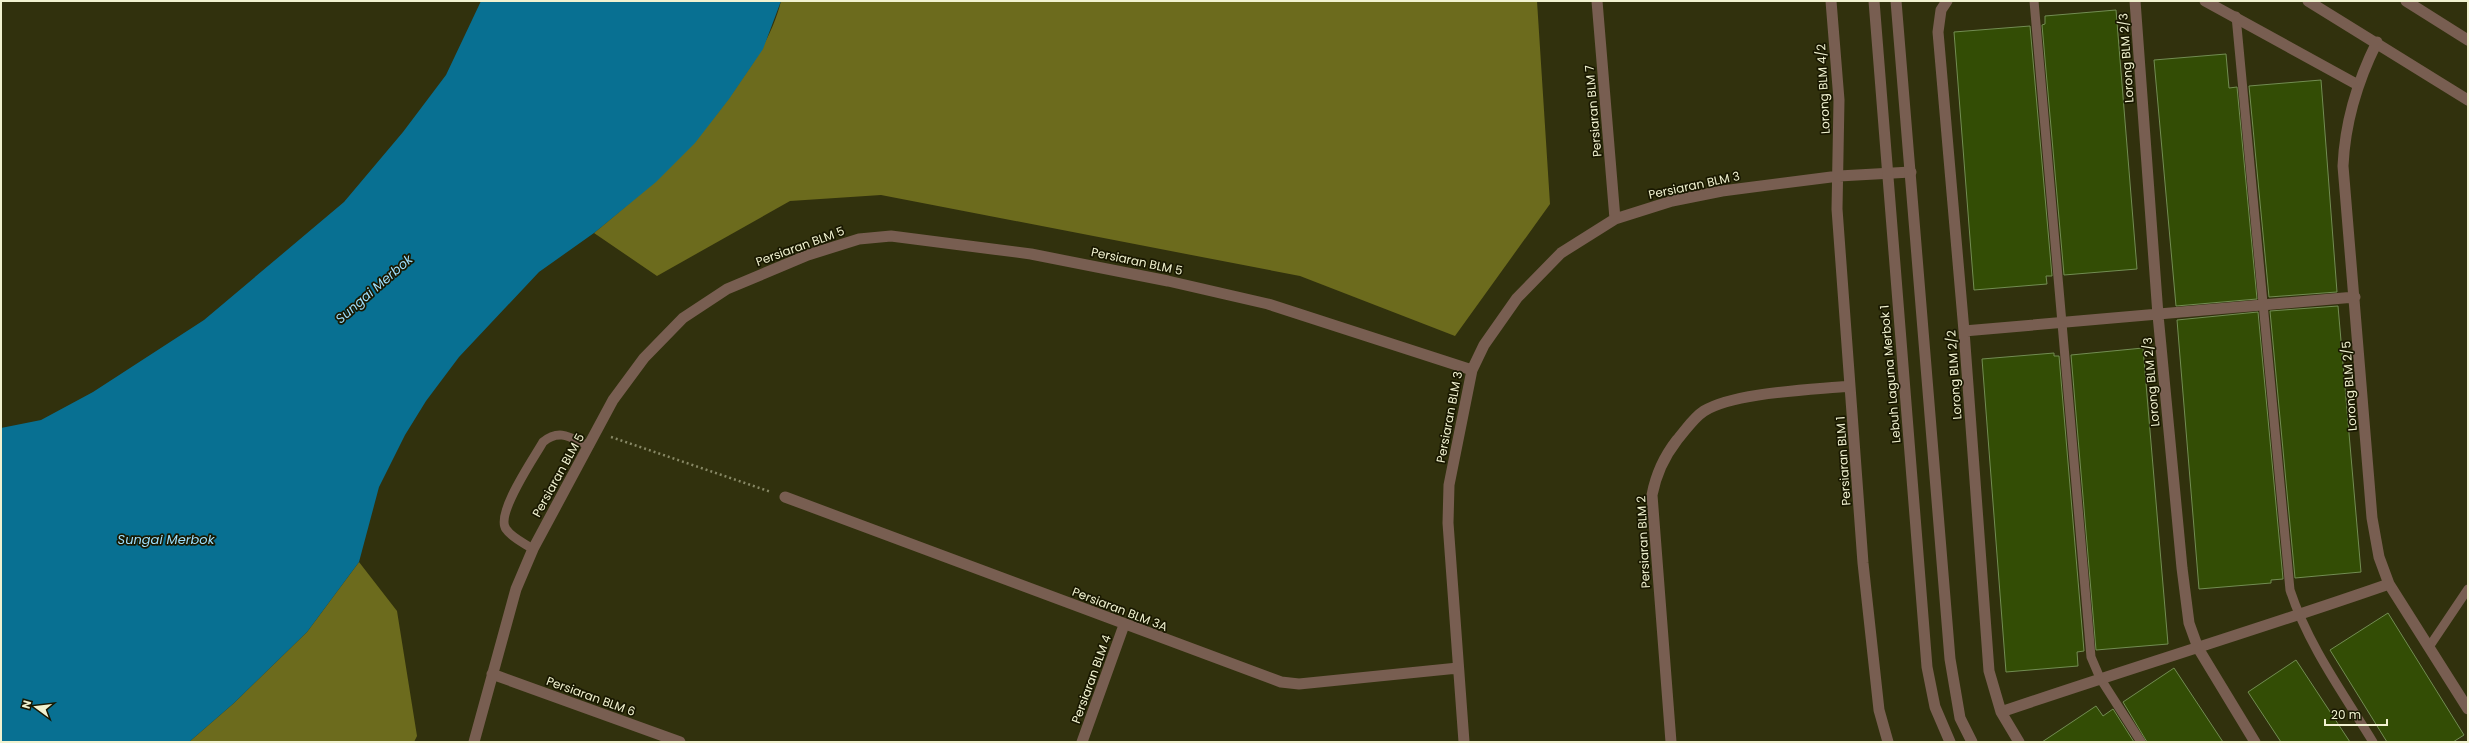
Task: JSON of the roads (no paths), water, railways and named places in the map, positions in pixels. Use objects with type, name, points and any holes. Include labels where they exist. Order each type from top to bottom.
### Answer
[{"type":"street","name":"Persiaran BLM 7","points":[[1597,1],[1615,218]]},
{"type":"street","name":"Lorong BLM 4/2","points":[[1831,1],[1838,100],[1839,176]]},
{"type":"street","name":"Lebuh Laguna Merbok 1","points":[[1874,1],[1886,173],[1927,668],[1935,707],[1950,742]]},
{"type":"street","points":[[1896,1],[1950,659],[1954,691],[1960,718],[1972,742]]},
{"type":"street","name":"Lorong BLM 2/2","points":[[1947,1],[1941,10],[1938,32],[1964,331],[1989,671],[2001,712],[2019,742]]},
{"type":"street","name":"Lorong BLM 2/3","points":[[2135,1],[2158,316],[2182,568],[2189,623],[2198,648],[2255,742]]},
{"type":"street","points":[[2206,1],[2236,16],[2358,85]]},
{"type":"street","points":[[2308,1],[2377,42],[2468,100]]},
{"type":"street","points":[[2409,2],[2468,40]]},
{"type":"street","name":"Lorong BLM 2/5","points":[[2377,42],[2358,85],[2350,110],[2344,142],[2344,166],[2372,518],[2379,557],[2389,584],[2468,709]]},
{"type":"street","name":"Persiaran BLM 3","points":[[1464,742],[1448,505],[1459,427],[1472,370],[1484,345],[1517,298],[1545,268],[1576,241],[1615,218],[1672,201],[1710,193],[1839,176],[1911,172]]},
{"type":"street","name":"Persiaran BLM 1","points":[[1839,176],[1837,209],[1864,563],[1878,710],[1888,742]]},
{"type":"street","name":"Persiaran BLM 5","points":[[474,742],[516,589],[533,549],[613,400],[644,358],[683,318],[708,301],[743,281],[828,248],[859,239],[891,236],[1031,254],[1168,281],[1268,304],[1472,370]]},
{"type":"street","points":[[1964,331],[2158,316],[2355,297]]},
{"type":"street","name":"Persiaran BLM 2","points":[[1671,742],[1652,495],[1661,465],[1688,426],[1703,412],[1717,405],[1750,397],[1850,386]]},
{"type":"street","name":"Persiaran BLM 3A","points":[[785,497],[1124,625],[1282,682],[1299,684],[1458,668]]},
{"type":"street","points":[[2001,712],[2100,678],[2298,616],[2389,584]]},
{"type":"street","name":"Persiaran BLM 4","points":[[1082,742],[1124,625]]},
{"type":"street","name":"Persiaran BLM 6","points":[[492,674],[680,742]]},
{"type":"lane","points":[[2034,1],[2091,657],[2100,678],[2141,742]]},
{"type":"lane","points":[[2236,16],[2262,306],[2290,590],[2298,616],[2373,742]]},
{"type":"lane","points":[[533,549],[511,535],[505,528],[503,519],[510,499],[543,442],[552,435],[561,434],[589,446]]},
{"type":"lane","points":[[2430,648],[2468,588]]},
{"type":"water","name":"Sungai Merbok","points":[[481,1],[781,1],[763,49],[729,99],[695,143],[656,182],[594,233],[539,272],[459,357],[426,401],[405,435],[379,487],[359,562],[307,632],[234,703],[189,742],[1,742],[1,428],[41,420],[93,392],[204,320],[344,202],[403,132],[446,75]]}]
